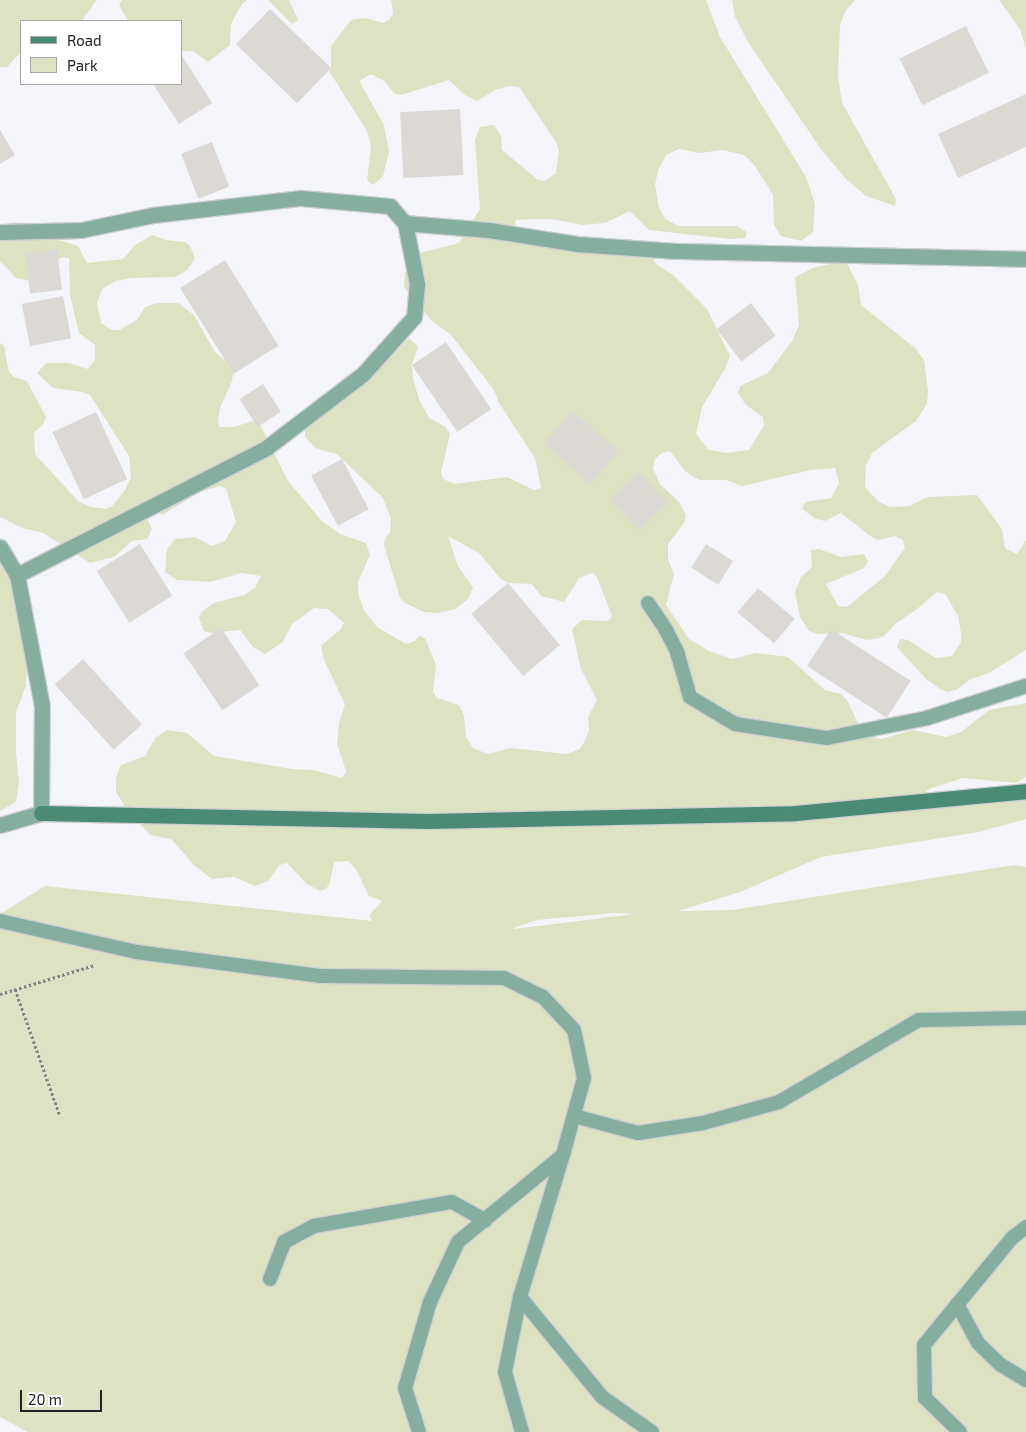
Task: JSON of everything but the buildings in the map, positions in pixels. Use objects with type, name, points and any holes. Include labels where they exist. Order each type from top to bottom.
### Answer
[{"type":"street","points":[[0,232],[81,230],[154,215],[301,198],[390,206],[405,223],[417,284],[414,317],[363,374],[266,448],[17,575]]},
{"type":"street","points":[[405,223],[489,230],[577,244],[676,251],[1026,259]]},
{"type":"street","points":[[0,547],[17,575],[42,706],[41,813]]},
{"type":"street","points":[[0,825],[41,813],[428,821],[795,813],[1026,791]]},
{"type":"lane","points":[[648,603],[666,630],[677,652],[690,697],[735,724],[827,738],[927,718],[1026,686]]},
{"type":"lane","points":[[0,921],[136,952],[321,976],[504,978],[544,997],[574,1030],[584,1078],[520,1297],[505,1372],[522,1432]]},
{"type":"lane","points":[[574,1116],[638,1133],[703,1123],[779,1102],[919,1020],[1026,1018]]},
{"type":"lane","points":[[418,1432],[405,1388],[430,1302],[458,1242],[563,1155]]},
{"type":"lane","points":[[270,1279],[284,1242],[314,1226],[452,1202],[485,1220]]},
{"type":"lane","points":[[960,1432],[924,1398],[924,1345],[1012,1238],[1026,1227]]},
{"type":"lane","points":[[520,1297],[602,1397],[652,1432]]},
{"type":"lane","points":[[957,1304],[978,1343],[1001,1365],[1026,1380]]},
{"type":"path","points":[[0,994],[99,964]]},
{"type":"path","points":[[15,989],[60,1116]]},
{"type":"green space","points":[[0,0],[97,0],[84,20],[20,20],[20,53],[7,67],[0,67]]},
{"type":"green space","points":[[122,0],[247,0],[242,4],[231,24],[230,45],[208,62],[193,51],[182,51],[182,20],[127,20],[119,5]]},
{"type":"green space","points":[[268,0],[289,0],[298,20],[292,24]]},
{"type":"green space","points":[[391,0],[706,0],[720,37],[806,177],[815,204],[813,232],[801,241],[781,236],[774,225],[773,195],[755,166],[744,155],[722,150],[700,153],[679,149],[666,155],[658,170],[655,185],[659,208],[665,219],[679,226],[736,226],[747,232],[745,238],[730,239],[649,230],[630,211],[605,223],[582,225],[551,219],[536,219],[515,220],[516,227],[641,249],[653,258],[656,264],[673,275],[707,309],[730,356],[725,369],[702,407],[696,434],[709,450],[727,453],[749,450],[764,425],[763,417],[746,405],[738,393],[740,386],[768,373],[792,341],[799,325],[795,277],[815,267],[842,262],[848,265],[858,285],[861,305],[915,348],[924,360],[928,391],[927,404],[916,421],[872,453],[866,465],[865,487],[878,501],[890,507],[909,506],[928,497],[977,495],[1002,529],[1005,548],[1017,554],[1026,540],[1026,650],[987,674],[971,679],[956,690],[948,692],[926,679],[897,647],[900,639],[908,640],[936,658],[952,656],[961,642],[961,633],[958,616],[945,594],[937,592],[895,624],[884,636],[875,639],[866,640],[842,633],[817,634],[809,631],[800,617],[795,592],[801,577],[812,567],[811,550],[819,549],[841,557],[864,554],[868,561],[864,568],[826,584],[838,606],[847,607],[885,576],[905,548],[903,540],[895,536],[878,540],[870,536],[841,513],[825,521],[816,519],[802,509],[805,502],[831,498],[839,483],[835,468],[811,470],[742,486],[726,480],[700,480],[685,471],[670,451],[662,453],[655,459],[653,468],[660,484],[679,502],[686,515],[684,523],[668,544],[668,559],[674,574],[666,605],[689,639],[709,651],[732,659],[756,653],[788,657],[825,690],[841,694],[847,700],[861,729],[866,735],[881,739],[913,730],[946,737],[961,732],[989,710],[1026,703],[1026,777],[1016,783],[963,778],[929,789],[918,799],[1026,792],[1026,819],[979,832],[821,857],[740,892],[678,911],[733,910],[1014,865],[1026,867],[1026,1432],[28,1432],[0,1417],[0,914],[45,886],[372,921],[369,915],[382,901],[369,896],[357,871],[348,861],[334,862],[330,883],[326,889],[320,891],[307,884],[287,863],[280,865],[268,881],[255,886],[234,877],[212,879],[195,866],[171,839],[150,835],[127,810],[116,792],[116,778],[121,765],[145,756],[155,738],[167,730],[187,733],[214,756],[292,769],[314,770],[342,778],[346,771],[337,744],[339,723],[345,704],[324,660],[321,646],[341,629],[344,623],[328,609],[314,608],[292,624],[283,642],[265,654],[253,647],[240,630],[211,633],[204,631],[199,618],[201,612],[214,603],[244,595],[255,588],[261,576],[241,573],[211,582],[177,580],[165,572],[167,549],[175,539],[195,537],[212,546],[225,541],[236,522],[226,488],[220,486],[200,492],[162,515],[152,506],[144,511],[152,529],[147,539],[132,541],[114,557],[90,563],[43,533],[22,528],[0,517],[0,343],[4,346],[9,372],[14,377],[27,381],[46,417],[43,424],[34,433],[35,454],[78,501],[91,507],[106,509],[112,506],[125,490],[131,477],[129,456],[90,395],[53,388],[37,373],[46,363],[68,363],[88,369],[95,360],[95,345],[79,333],[70,295],[69,258],[62,257],[31,281],[16,278],[0,261],[0,226],[15,222],[28,225],[52,238],[78,246],[87,263],[123,259],[135,245],[152,235],[166,240],[185,242],[190,246],[195,258],[187,270],[175,277],[131,278],[116,281],[102,289],[97,303],[101,323],[112,330],[119,330],[137,320],[145,307],[157,303],[178,303],[194,315],[214,351],[231,366],[233,373],[232,381],[220,408],[218,422],[220,427],[234,427],[252,421],[259,422],[288,481],[322,521],[340,534],[366,543],[370,555],[358,582],[359,597],[364,610],[377,627],[406,644],[415,641],[419,636],[425,638],[436,665],[433,692],[437,698],[459,705],[464,716],[466,737],[473,748],[488,754],[510,748],[567,754],[580,749],[589,731],[588,717],[597,700],[581,669],[572,629],[582,620],[608,621],[612,616],[597,577],[592,573],[579,578],[564,602],[541,596],[532,584],[508,583],[501,579],[479,553],[448,536],[457,564],[473,588],[467,600],[455,609],[438,613],[424,612],[405,603],[400,598],[384,545],[385,538],[390,533],[391,519],[383,498],[337,454],[315,448],[305,437],[305,422],[319,407],[383,365],[409,338],[418,347],[412,365],[413,379],[419,399],[429,418],[446,427],[450,434],[441,472],[443,479],[455,484],[507,477],[534,490],[541,488],[535,458],[499,403],[494,390],[451,335],[432,321],[404,287],[405,272],[412,255],[459,243],[480,209],[475,140],[480,127],[494,125],[501,136],[502,150],[538,180],[545,181],[556,173],[559,151],[556,142],[519,87],[510,86],[495,90],[477,101],[465,95],[449,80],[401,95],[395,94],[384,81],[371,74],[359,81],[384,125],[389,152],[383,176],[373,185],[367,180],[371,146],[367,131],[329,71],[331,68],[331,46],[351,20],[365,18],[383,23],[389,20],[393,14]],"holes":[[[613,913],[634,914],[514,929],[537,920]]]},
{"type":"green space","points":[[732,0],[855,0],[846,10],[840,24],[838,75],[842,103],[896,199],[895,206],[866,196],[847,180],[823,152],[748,42],[735,17]]},
{"type":"green space","points":[[999,0],[1026,0],[1026,48],[1020,29]]},
{"type":"green space","points":[[0,560],[29,611],[26,686],[16,712],[16,753],[19,782],[16,802],[0,811]]}]
